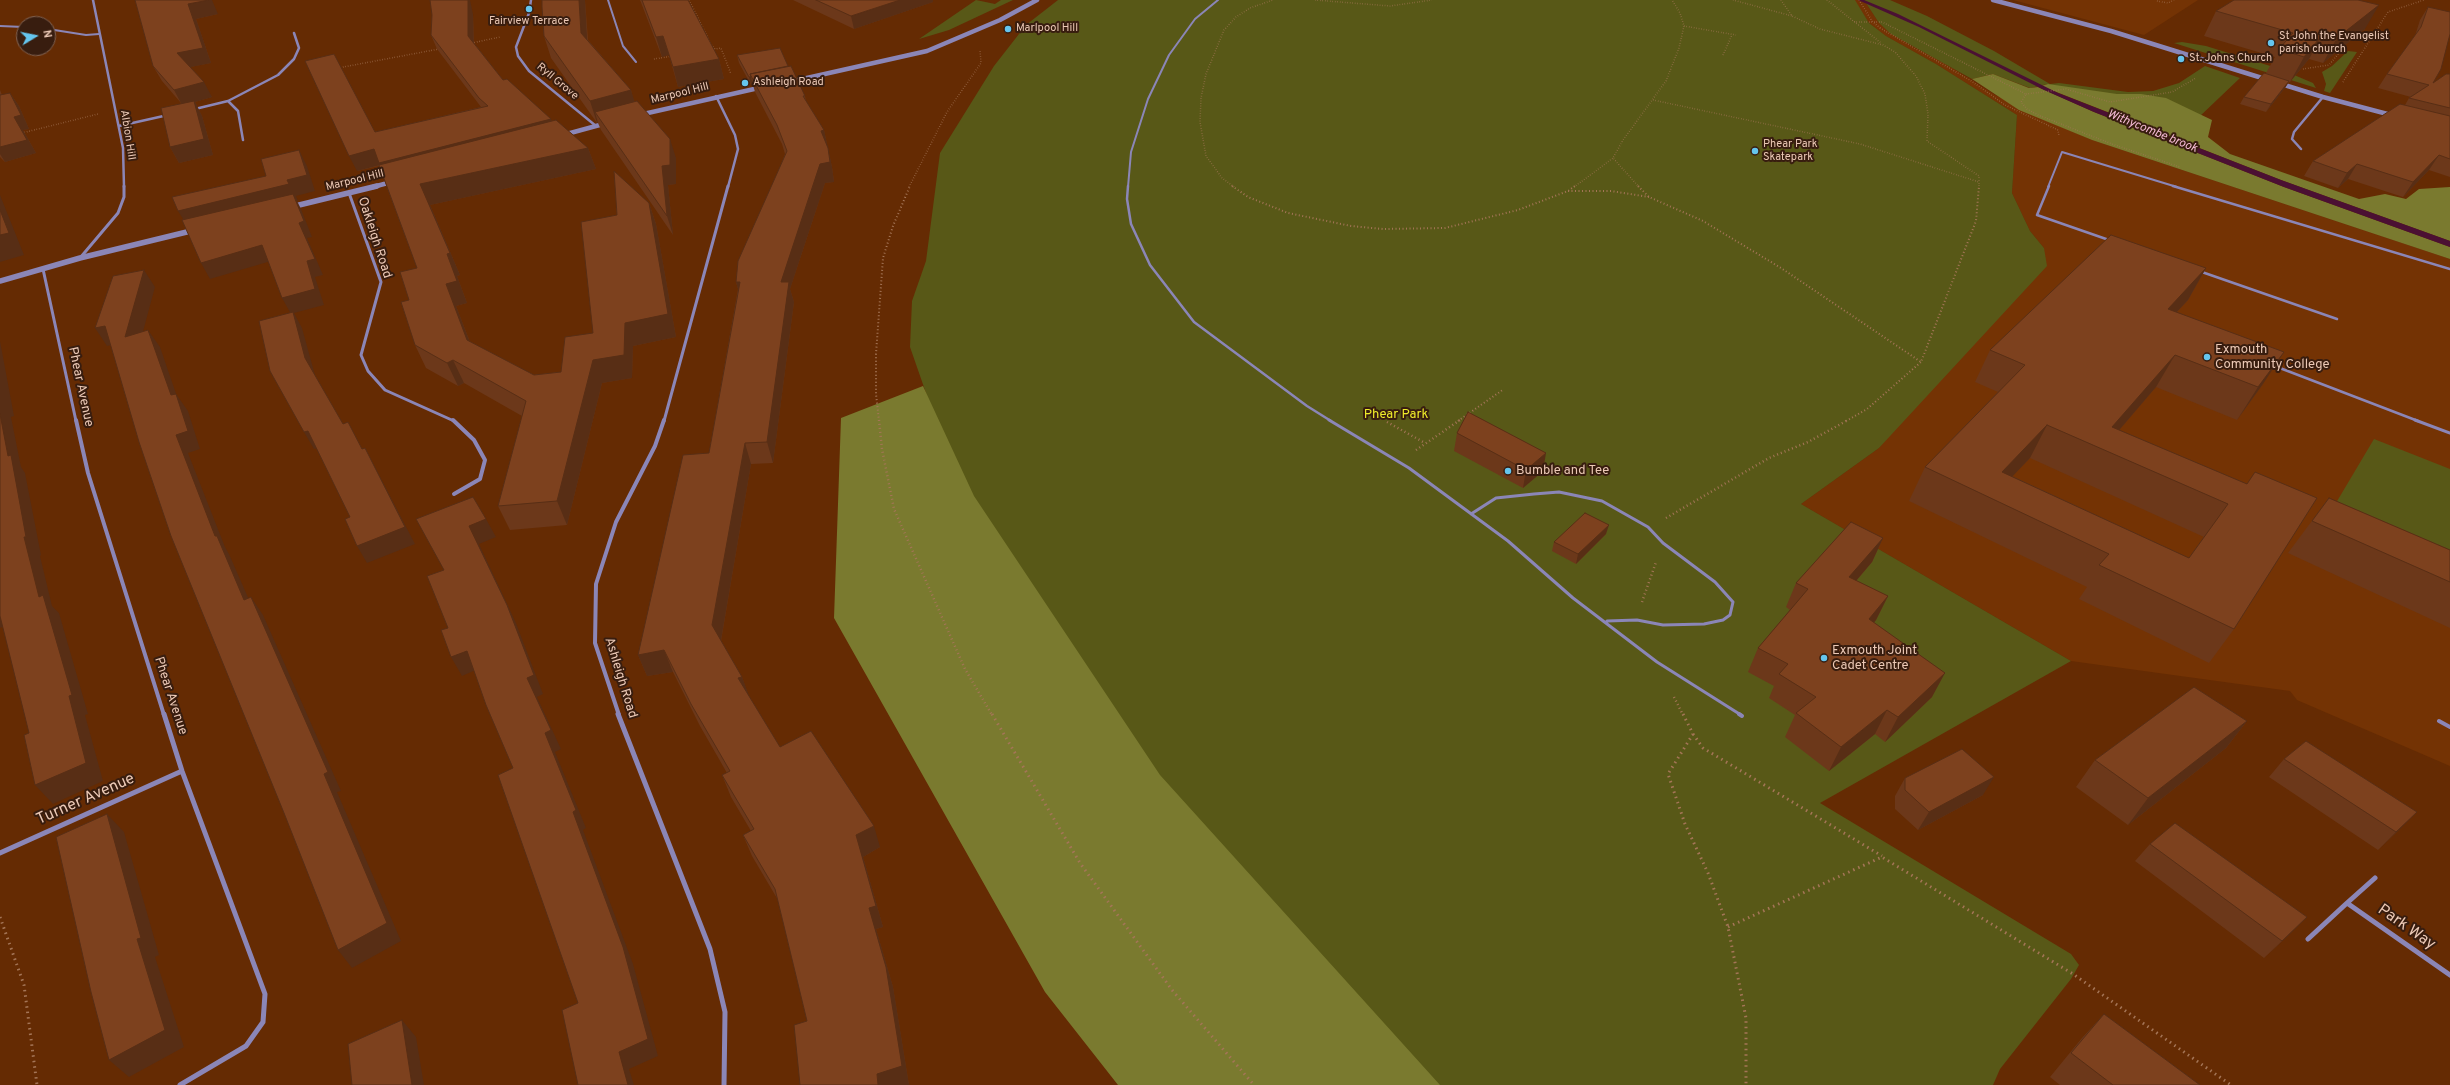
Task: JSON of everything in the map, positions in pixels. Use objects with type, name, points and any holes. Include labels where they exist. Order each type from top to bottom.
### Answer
[{"type":"street","name":"Albion Hill","points":[[80,258],[118,213],[124,197],[122,148],[119,126],[98,34],[93,0]]},
{"type":"street","name":"Ryll Grove","points":[[531,0],[529,13],[518,36],[516,47],[517,51],[529,71],[596,126]]},
{"type":"street","points":[[785,83],[927,51],[1000,20],[1037,0]]},
{"type":"street","points":[[1993,0],[2111,31],[2323,97],[2401,117]]},
{"type":"street","points":[[191,110],[228,101],[278,75],[289,64],[299,48],[294,33]]},
{"type":"street","name":"Marpool Hill","points":[[632,116],[716,96],[771,85]]},
{"type":"street","name":"Ashleigh Road","points":[[716,96],[735,135],[738,149],[670,402],[655,446],[616,522],[596,584],[595,643],[619,716],[710,949],[725,1012],[724,1085]]},
{"type":"street","points":[[2301,149],[2292,140],[2294,132],[2323,97]]},
{"type":"street","points":[[228,101],[238,111],[244,140]]},
{"type":"street","points":[[119,126],[170,115]]},
{"type":"street","points":[[559,136],[610,122]]},
{"type":"street","name":"Marpool Hill","points":[[282,209],[401,180]]},
{"type":"street","name":"Oakleigh Road","points":[[349,193],[381,282],[377,302],[364,339],[361,355],[368,371],[385,390],[451,418],[474,440],[485,460],[480,479],[454,494]]},
{"type":"street","points":[[0,281],[80,258],[198,229]]},
{"type":"street","name":"Phear Avenue","points":[[43,268],[88,473],[182,771],[265,994],[263,1022],[246,1046],[180,1085]]},
{"type":"street","name":"Turner Avenue","points":[[0,853],[182,771]]},
{"type":"street","points":[[2308,939],[2375,878]]},
{"type":"street","name":"Park Way","points":[[2347,903],[2450,974]]},
{"type":"lane","points":[[608,0],[623,46],[636,62]]},
{"type":"lane","points":[[1218,0],[1195,19],[1169,55],[1135,134],[1131,152],[1127,199],[1131,224],[1139,245],[1150,265],[1174,298],[1194,322],[1215,339],[1308,406],[1409,468],[1508,541],[1573,598],[1606,621],[1657,662],[1742,716]]},
{"type":"lane","points":[[0,26],[16,27]]},
{"type":"lane","points":[[56,30],[98,34]]},
{"type":"lane","points":[[2112,241],[2037,215],[2062,152],[2450,269]]},
{"type":"lane","points":[[2195,269],[2337,319]]},
{"type":"lane","points":[[2266,363],[2450,433]]},
{"type":"lane","points":[[1471,514],[1496,498],[1559,492],[1602,501],[1648,527],[1663,543],[1715,582],[1733,602],[1730,615],[1722,620],[1704,624],[1663,625],[1637,620],[1606,621]]},
{"type":"lane","points":[[2438,721],[2450,727]]},
{"type":"path","points":[[690,0],[715,49]]},
{"type":"path","points":[[1273,0],[1250,8],[1236,17],[1224,30],[1206,74],[1201,98],[1200,122],[1206,156],[1222,178],[1248,197],[1288,213],[1344,225],[1383,230],[1445,228],[1481,221],[1518,210],[1568,191],[1613,158],[1623,140],[1666,81],[1679,48],[1684,26],[1680,13],[1672,0]]},
{"type":"path","points":[[1315,0],[1390,6],[1432,0]]},
{"type":"path","points":[[1733,0],[1792,16],[1820,29],[1883,45]]},
{"type":"path","points":[[1781,0],[1792,16]]},
{"type":"path","points":[[1648,527],[1770,458],[1808,442],[1867,409],[1921,362],[1940,309],[1976,221],[1979,176],[1927,141],[1928,114],[1924,94],[1906,64],[1826,0]]},
{"type":"path","points":[[1859,0],[1872,21],[1880,28],[1970,80],[2005,105],[2058,130],[2062,152]]},
{"type":"path","points":[[2157,1],[2168,3],[2174,0]]},
{"type":"path","points":[[2332,99],[2388,12],[2424,0]]},
{"type":"path","points":[[1854,22],[1882,22],[2026,94],[2058,90],[2074,90],[2110,102],[2165,94],[2178,91],[2218,64]]},
{"type":"path","points":[[1684,26],[1736,36]]},
{"type":"path","points":[[1723,55],[1732,35]]},
{"type":"path","points":[[468,43],[518,36]]},
{"type":"path","points":[[2302,69],[2329,65],[2344,47],[2337,45]]},
{"type":"path","points":[[333,70],[446,48]]},
{"type":"path","points":[[708,50],[721,48],[731,74]]},
{"type":"path","points":[[636,62],[679,55]]},
{"type":"path","points":[[981,63],[947,112],[918,166],[893,226],[883,258],[877,346],[876,394],[882,449],[894,509],[965,669],[1080,863],[1172,990],[1254,1085]]},
{"type":"path","points":[[2026,94],[2021,99],[2021,102],[2027,109],[2038,115],[2112,144],[2181,167]]},
{"type":"path","points":[[1653,100],[1860,144],[1979,182]]},
{"type":"path","points":[[21,133],[95,115]]},
{"type":"path","points":[[1613,158],[1649,197]]},
{"type":"path","points":[[1568,191],[1611,191],[1649,197],[1703,221],[1782,268],[1921,362]]},
{"type":"path","points":[[1409,468],[1412,453],[1504,389]]},
{"type":"path","points":[[1387,422],[1425,443]]},
{"type":"path","points":[[1637,620],[1639,609],[1663,543]]},
{"type":"path","points":[[1674,695],[1693,734],[1702,748],[2073,974],[2230,1085]]},
{"type":"path","points":[[1693,734],[1668,774],[1685,824],[1708,873],[1728,926],[1746,1018],[1746,1085]]},
{"type":"path","points":[[1728,926],[1882,857]]},
{"type":"path","points":[[0,917],[24,985],[37,1085]]},
{"type":"shaded area","name":"Exmouth Community College","points":[[1854,0],[1864,0],[1879,23],[1911,46],[1938,59],[1995,95],[2043,119],[2092,140],[2450,259],[2450,766],[2297,700],[2290,691],[2071,661],[1801,504],[1879,448],[2044,248],[2030,231],[2012,193],[2017,115],[1936,64],[1886,36],[1869,23]]},
{"type":"shaded area","points":[[2013,0],[2198,0],[2144,35]]},
{"type":"shaded area","points":[[1993,74],[2029,88],[2038,87],[2094,112],[2284,187],[2450,247],[2450,259],[2092,140],[2019,110],[1972,79]]},
{"type":"shaded area","points":[[2048,84],[2117,94],[2141,94],[2166,98],[2212,120],[2208,137],[2230,154],[2359,199],[2385,194],[2406,199],[2419,189],[2450,187],[2450,241],[2281,180],[2041,86]]},
{"type":"shaded area","points":[[923,386],[974,496],[1160,775],[1440,1085],[1118,1085],[1045,992],[834,618],[841,418]]},
{"type":"green space","points":[[976,0],[995,4],[1001,0],[1013,0],[949,30],[919,39]]},
{"type":"green space","name":"Phear Park","points":[[1058,0],[1855,0],[1869,23],[1886,36],[1936,64],[2017,115],[2012,193],[2030,231],[2044,248],[2047,266],[1879,448],[1801,504],[2071,661],[1820,803],[2071,954],[2079,965],[2071,979],[2000,1069],[1993,1085],[1392,1085],[1043,652],[934,416],[910,347],[912,301],[926,261],[940,153],[994,66],[1026,25]]},
{"type":"green space","points":[[1864,0],[1890,0],[1927,16],[1994,51],[2050,84],[2059,83],[2128,92],[2153,91],[2179,83],[2205,66],[2240,78],[2177,138],[2048,84],[2030,88],[1993,74],[1972,79],[1891,34],[1879,23]]},
{"type":"green space","points":[[2182,42],[2206,46],[2280,69],[2313,83],[2316,88],[2174,43]]},
{"type":"green space","points":[[2348,51],[2357,52],[2330,93],[2324,91],[2326,84],[2322,72],[2332,66]]},
{"type":"green space","points":[[2374,439],[2450,469],[2450,564],[2330,513]]},
{"type":"water","name":"Withycombe brook","points":[[1858,0],[1864,0],[1898,14],[2058,93],[2281,180],[2450,241],[2450,247],[2284,187],[2094,112],[2044,90],[1919,27]]},
{"type":"building","points":[[135,0],[209,0],[188,4],[203,48],[177,53],[204,82],[174,90],[153,66]]},
{"type":"building","points":[[430,0],[468,0],[468,36],[503,80],[507,79],[551,119],[379,163],[374,149],[349,156],[305,61],[334,54],[375,132],[488,106],[479,98],[431,35],[432,15]]},
{"type":"building","points":[[542,0],[579,0],[581,33],[631,90],[590,101],[544,36]]},
{"type":"building","points":[[642,0],[688,0],[719,59],[673,67],[663,36],[656,37]]},
{"type":"building","points":[[816,0],[900,0],[851,16]]},
{"type":"building","points":[[2234,0],[2358,0],[2379,5],[2337,38],[2323,34],[2304,57],[2279,49],[2293,33],[2216,11]]},
{"type":"building","points":[[2428,7],[2450,12],[2450,34],[2441,69],[2433,83],[2446,74],[2450,74],[2450,108],[2409,98],[2429,85],[2387,74],[2421,27]]},
{"type":"building","points":[[780,48],[788,66],[750,74],[751,77],[749,77],[737,55]]},
{"type":"building","points":[[791,66],[805,96],[803,96],[824,130],[821,131],[828,148],[830,162],[820,164],[781,282],[789,282],[767,442],[745,443],[712,625],[742,677],[738,678],[780,747],[811,731],[874,826],[856,835],[876,906],[869,908],[886,967],[902,1066],[877,1074],[878,1085],[800,1085],[794,1025],[807,1021],[775,889],[743,835],[754,829],[722,775],[730,771],[691,704],[664,650],[638,655],[683,455],[709,453],[740,282],[736,282],[738,261],[787,151],[777,125],[750,74]]},
{"type":"building","points":[[2264,73],[2289,81],[2271,104],[2244,97]]},
{"type":"building","points":[[10,93],[21,115],[14,117],[27,140],[0,147],[0,95]]},
{"type":"building","points":[[194,101],[204,139],[170,147],[161,108]]},
{"type":"building","points":[[637,101],[670,139],[670,165],[662,166],[667,216],[595,112]]},
{"type":"building","points":[[2400,104],[2450,116],[2450,159],[2439,155],[2413,182],[2357,164],[2347,173],[2313,161]]},
{"type":"building","points":[[556,120],[588,148],[420,184],[450,253],[447,254],[457,281],[446,284],[467,340],[534,375],[561,372],[565,337],[593,333],[581,222],[617,215],[614,171],[649,203],[668,314],[625,323],[624,355],[593,360],[557,501],[498,506],[526,401],[453,360],[447,363],[415,345],[401,302],[409,300],[400,272],[417,268],[379,165]]},
{"type":"building","points":[[299,150],[307,175],[287,180],[289,184],[178,211],[172,197],[266,176],[261,159]]},
{"type":"building","points":[[293,194],[304,221],[299,223],[315,259],[307,261],[315,289],[282,298],[262,245],[201,263],[182,220]]},
{"type":"building","points":[[0,210],[9,233],[0,235]]},
{"type":"building","points":[[2111,235],[2206,268],[2168,309],[2284,352],[2258,387],[2175,355],[2112,427],[2247,484],[2255,472],[2317,498],[2234,629],[2099,565],[2109,554],[1925,467],[2025,365],[1990,350]],"holes":[[[2047,425],[2228,504],[2189,558],[2002,472]]]},
{"type":"building","points":[[144,270],[125,337],[148,330],[171,395],[176,394],[188,431],[176,435],[215,536],[217,536],[244,600],[251,597],[328,772],[324,774],[387,923],[338,950],[171,536],[139,442],[105,326],[95,328],[113,276]]},
{"type":"building","points":[[293,312],[305,358],[343,424],[348,422],[362,449],[365,448],[405,527],[357,546],[345,519],[350,517],[308,431],[304,432],[270,371],[259,321]]},
{"type":"building","points":[[1468,412],[1546,453],[1526,470],[1457,433]]},
{"type":"building","points":[[0,414],[8,456],[11,455],[26,537],[24,537],[39,597],[43,595],[72,695],[69,696],[86,763],[35,785],[24,735],[29,733],[0,616]]},
{"type":"building","points":[[473,497],[486,519],[469,526],[507,605],[534,675],[527,678],[551,730],[545,733],[576,810],[573,812],[623,947],[648,1039],[619,1052],[628,1085],[578,1085],[562,1010],[578,1003],[498,775],[513,768],[486,705],[467,651],[451,657],[441,630],[448,628],[427,576],[444,570],[416,519]]},
{"type":"building","points":[[2329,498],[2450,550],[2450,582],[2312,521]]},
{"type":"building","points":[[1585,513],[1609,525],[1578,554],[1554,542]]},
{"type":"building","points":[[1851,522],[1883,538],[1849,577],[1888,596],[1869,619],[1945,673],[1898,717],[1887,710],[1841,747],[1796,713],[1816,697],[1779,674],[1788,664],[1758,648],[1808,589],[1796,583]]},
{"type":"building","points":[[2194,687],[2247,721],[2148,798],[2095,760]]},
{"type":"building","points":[[2306,741],[2417,812],[2396,832],[2284,759]]},
{"type":"building","points":[[1962,749],[1994,777],[1929,812],[1905,790],[1905,778]]},
{"type":"building","points":[[107,814],[141,938],[137,939],[165,1030],[109,1060],[91,992],[56,837]]},
{"type":"building","points":[[2175,823],[2307,917],[2282,941],[2150,844]]},
{"type":"building","points":[[2104,1014],[2200,1085],[2113,1085],[2071,1053]]},
{"type":"building","points":[[402,1020],[412,1085],[352,1085],[348,1044]]},
{"type":"place","name":"Fairview Terrace","points":[[529,9]]},
{"type":"place","name":"Marlpool Hill","points":[[1008,29]]},
{"type":"place","name":"St John the Evangelist parish church","points":[[2271,43]]},
{"type":"place","name":"St. Johns Church","points":[[2181,59]]},
{"type":"place","name":"Ashleigh Road","points":[[745,83]]},
{"type":"place","name":"Phear Park Skatepark","points":[[1755,151]]},
{"type":"place","name":"Exmouth Community College","points":[[2207,357]]},
{"type":"place","name":"Bumble and Tee","points":[[1508,471]]},
{"type":"place","name":"Exmouth Joint Cadet Centre","points":[[1824,658]]}]
